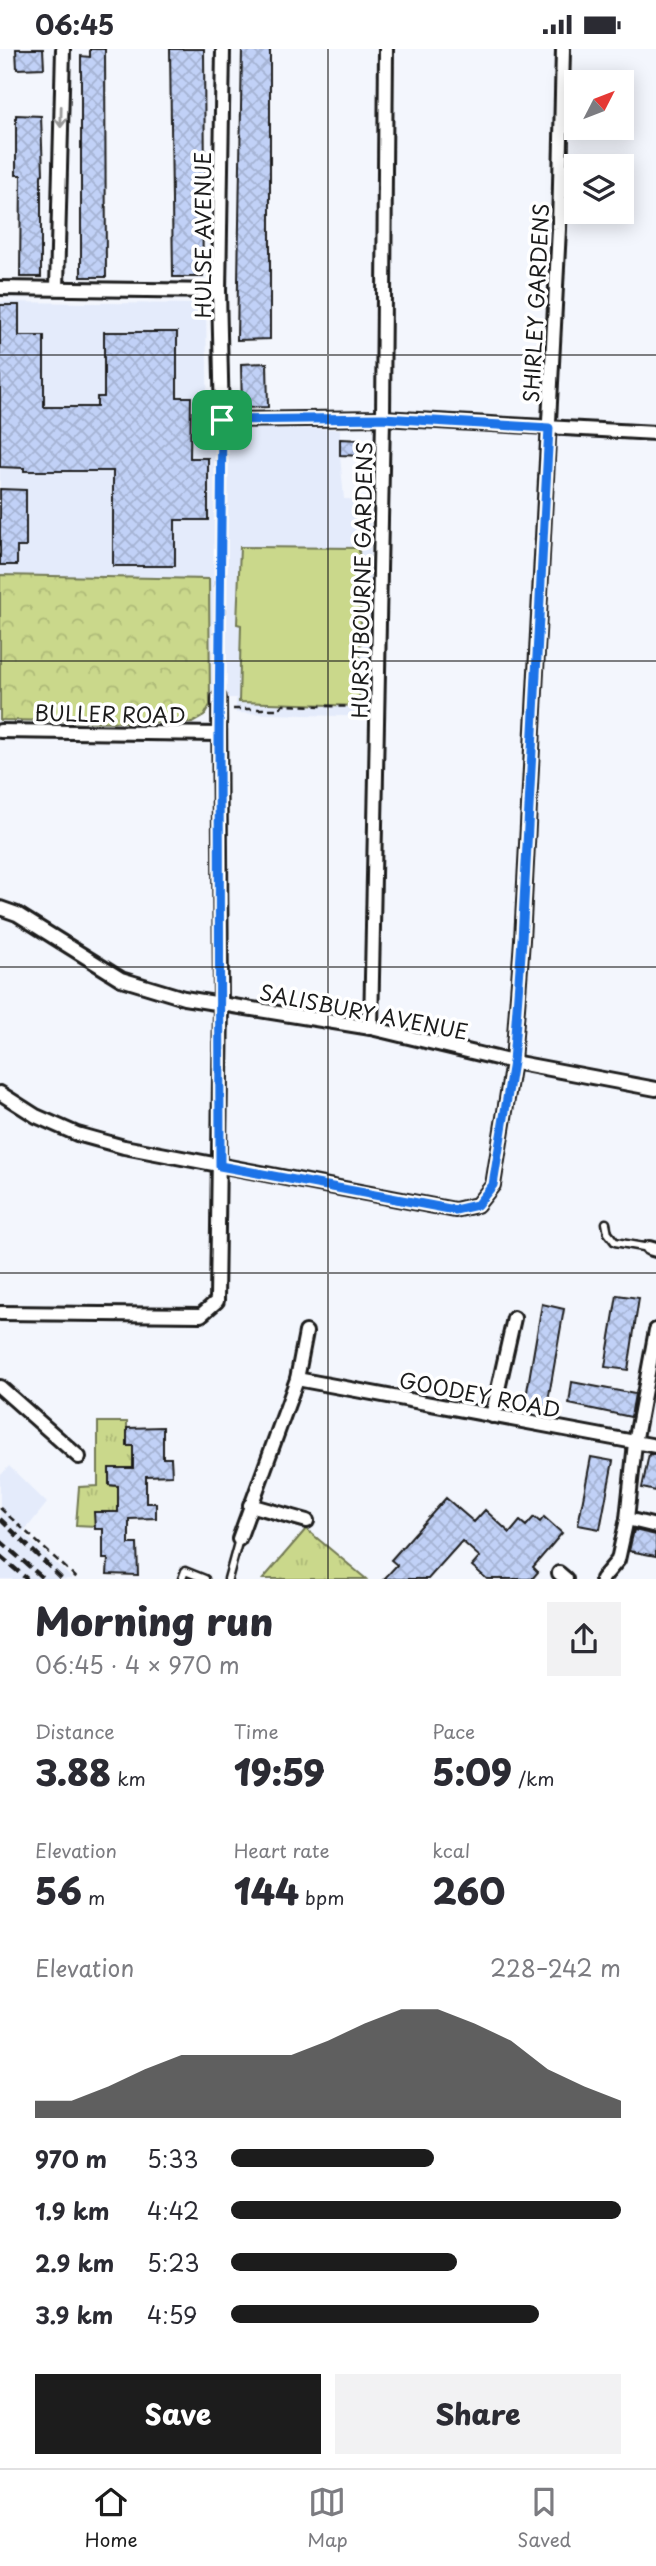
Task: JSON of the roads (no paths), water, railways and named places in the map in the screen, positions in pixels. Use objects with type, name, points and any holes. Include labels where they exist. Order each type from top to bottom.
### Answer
[{"type":"street","points":[[57,288],[63,49]]},
{"type":"street","name":"HULSE AVENUE","points":[[222,420],[219,291],[223,49]]},
{"type":"street","name":"HURSTBOURNE GARDENS","points":[[370,1028],[383,418],[386,49]]},
{"type":"street","name":"SHIRLEY GARDENS","points":[[0,1093],[36,1116],[77,1134],[124,1147],[455,1210],[477,1205],[493,1185],[513,1062],[522,926],[559,229],[562,49]]},
{"type":"street","points":[[0,288],[219,291]]},
{"type":"street","points":[[222,420],[383,418],[656,433]]},
{"type":"street","points":[[0,1313],[201,1315],[217,1301],[221,1003],[219,703]]},
{"type":"street","name":"BULLER ROAD","points":[[0,731],[219,733]]},
{"type":"street","name":"SALISBURY AVENUE","points":[[0,908],[17,914],[121,979],[184,998],[370,1028],[513,1062],[656,1089]]},
{"type":"street","points":[[492,1416],[514,1318]]},
{"type":"street","points":[[602,1579],[618,1560],[627,1519],[635,1443],[656,1331]]},
{"type":"street","points":[[239,1539],[297,1379],[306,1332]]},
{"type":"street","name":"GOODEY ROAD","points":[[297,1379],[656,1446]]},
{"type":"street","points":[[0,1387],[79,1457]]},
{"type":"street","points":[[250,1505],[306,1521]]},
{"type":"street","points":[[627,1519],[656,1526]]},
{"type":"lane","points":[[219,703],[222,420]]},
{"type":"lane","points":[[606,1223],[608,1233],[615,1242],[652,1249]]},
{"type":"lane","points":[[228,1579],[239,1539]]},
{"type":"lane","points":[[182,1579],[186,1571],[205,1579]]},
{"type":"railway","points":[[0,1519],[62,1579]]},
{"type":"railway","points":[[0,1541],[44,1579]]},
{"type":"railway","points":[[0,1556],[27,1579]]}]
